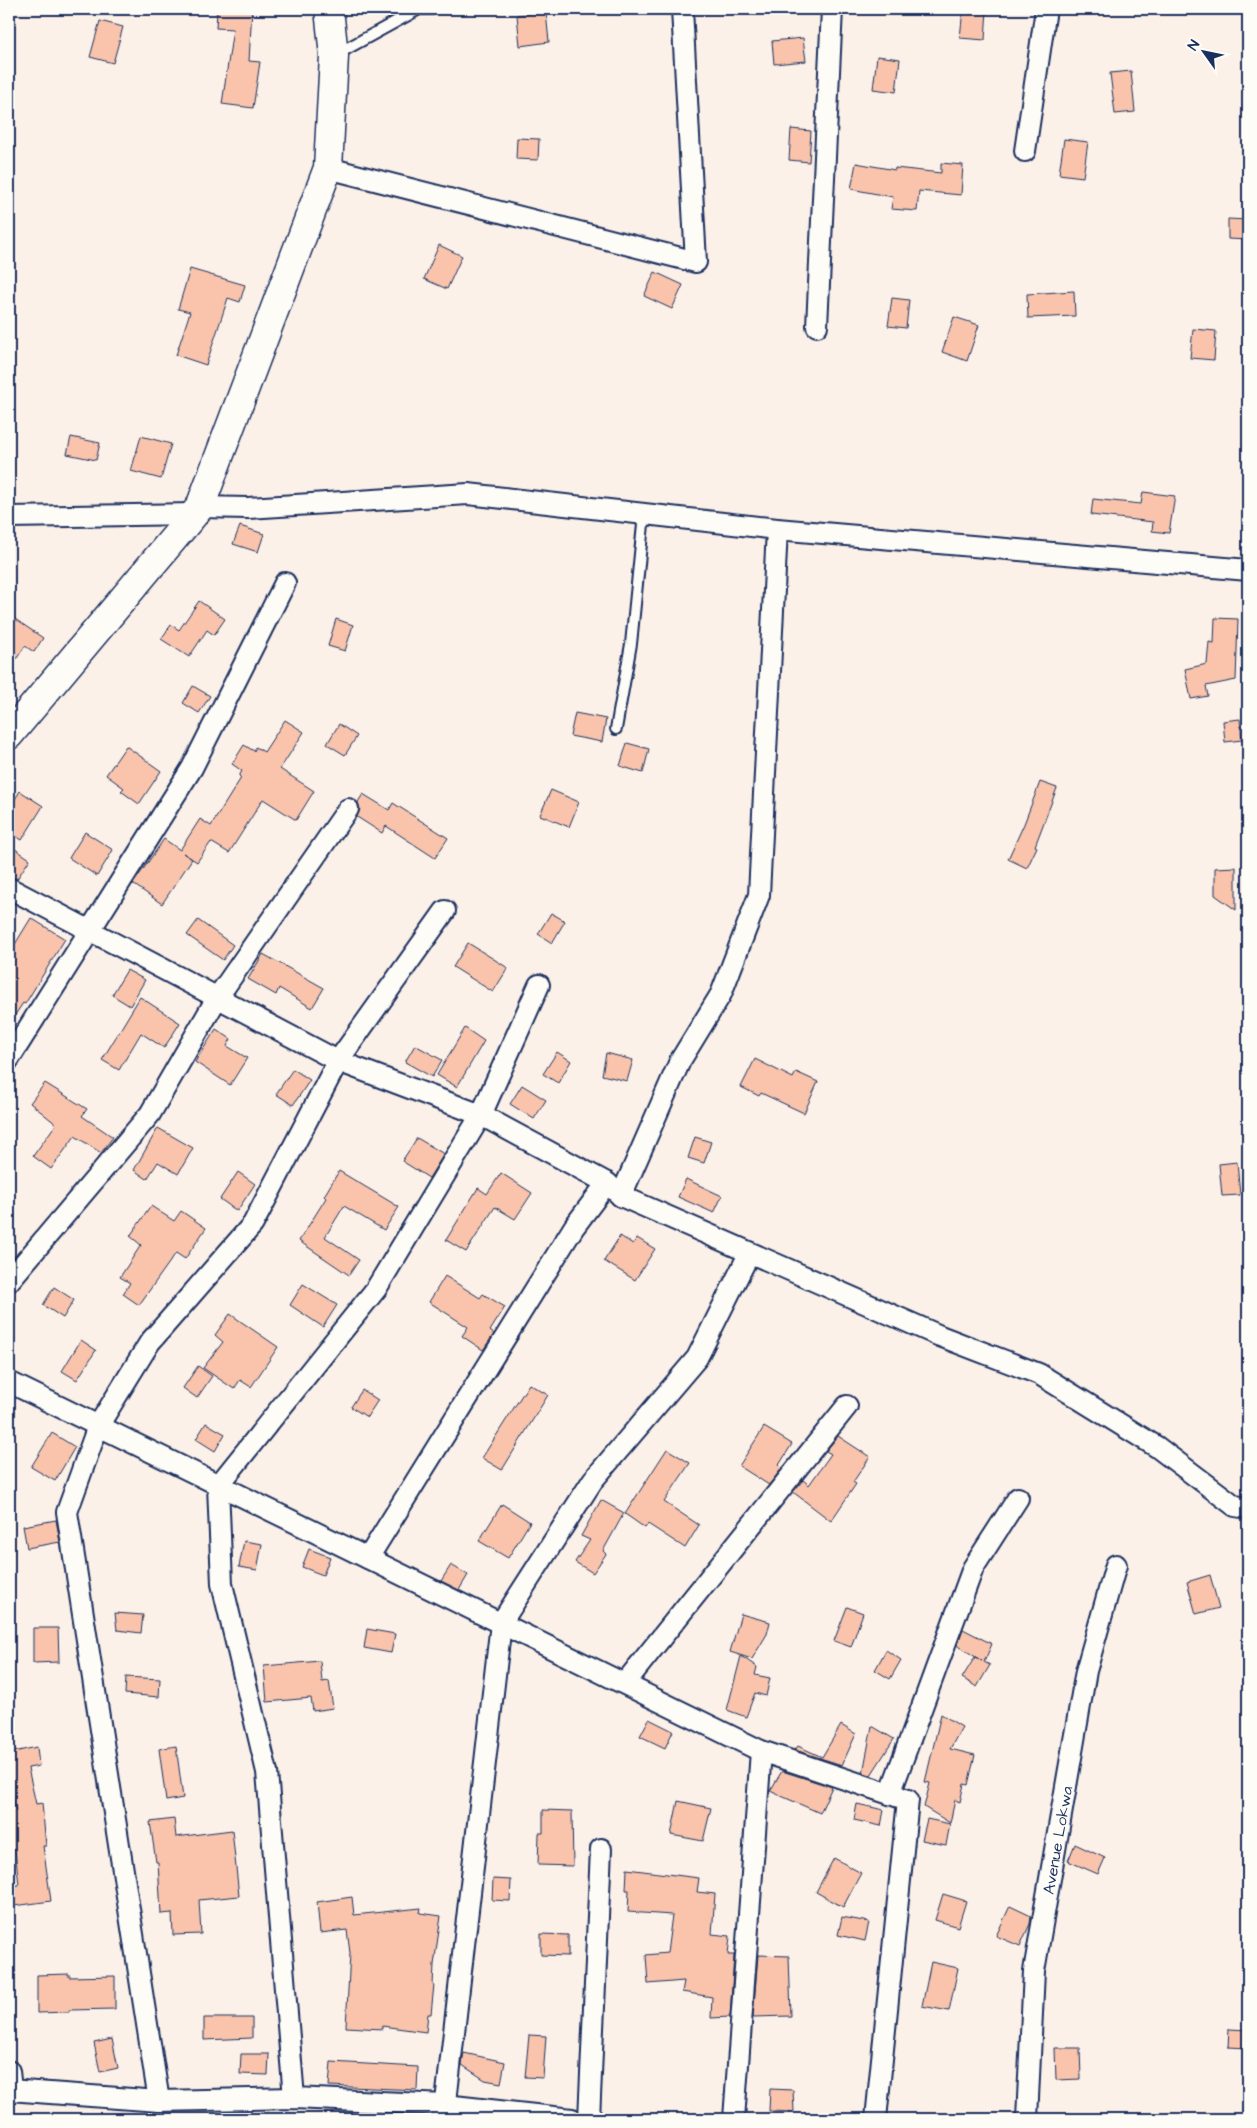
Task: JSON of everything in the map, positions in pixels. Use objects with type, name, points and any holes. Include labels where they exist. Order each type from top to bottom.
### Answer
[{"type":"street","points":[[9,735],[198,510],[328,168],[334,56],[329,9]]},
{"type":"street","points":[[328,168],[696,262],[682,9]]},
{"type":"street","points":[[817,326],[832,9]]},
{"type":"street","points":[[1025,151],[1046,9]]},
{"type":"street","points":[[9,517],[248,508],[468,494],[777,529],[1248,570]]},
{"type":"street","points":[[368,1558],[574,1227],[614,1189],[680,1061],[721,994],[759,895],[777,529]]},
{"type":"street","points":[[9,1059],[192,768],[285,583]]},
{"type":"street","points":[[9,1281],[150,1114],[217,998],[348,809]]},
{"type":"street","points":[[9,888],[338,1061],[481,1115],[614,1189],[749,1254],[940,1336],[1039,1374],[1157,1447],[1235,1506],[1248,1508]]},
{"type":"street","points":[[159,2101],[67,1512],[98,1426],[150,1342],[253,1224],[338,1061],[444,912]]},
{"type":"street","points":[[294,2098],[267,1772],[222,1584],[218,1486],[376,1290],[481,1115],[540,985]]},
{"type":"street","points":[[444,2112],[501,1623],[594,1480],[697,1358],[749,1254]]},
{"type":"street","points":[[9,1382],[761,1751],[908,1800],[876,2119]]},
{"type":"street","points":[[624,1683],[847,1406]]},
{"type":"street","points":[[890,1794],[973,1568],[1018,1498]]},
{"type":"street","name":"Avenue Lokwa","points":[[1028,2119],[1034,1971],[1086,1671],[1116,1565]]},
{"type":"street","points":[[734,2119],[761,1751]]},
{"type":"street","points":[[589,2119],[601,1849]]},
{"type":"street","points":[[10,2084],[159,2101],[294,2098],[444,2112],[572,2119]]},
{"type":"lane","points":[[334,56],[418,9],[432,9]]},
{"type":"lane","points":[[616,729],[631,644],[644,514]]},
{"type":"building","points":[[217,9],[252,9],[249,61],[260,62],[253,108],[222,104],[233,29],[216,28]]},
{"type":"building","points":[[963,9],[987,9],[985,40],[960,38]]},
{"type":"building","points":[[546,12],[549,42],[520,46],[517,15]]},
{"type":"building","points":[[100,21],[123,27],[113,63],[90,57]]},
{"type":"building","points":[[803,38],[806,61],[774,64],[772,41]]},
{"type":"building","points":[[877,56],[900,59],[896,92],[873,89]]},
{"type":"building","points":[[1131,71],[1135,112],[1115,114],[1110,73]]},
{"type":"building","points":[[791,129],[811,131],[809,162],[789,160]]},
{"type":"building","points":[[517,138],[539,139],[538,160],[516,159]]},
{"type":"building","points":[[1064,139],[1088,142],[1083,177],[1059,174]]},
{"type":"building","points":[[856,163],[895,170],[895,168],[941,173],[941,163],[963,165],[961,195],[919,191],[917,211],[891,209],[893,197],[851,189]]},
{"type":"building","points":[[1228,219],[1248,220],[1248,240],[1228,239]]},
{"type":"building","points":[[439,245],[462,256],[447,289],[424,279]]},
{"type":"building","points":[[190,269],[245,285],[240,302],[228,298],[206,365],[176,355],[190,312],[178,309]]},
{"type":"building","points":[[655,272],[683,285],[672,309],[644,296]]},
{"type":"building","points":[[1074,291],[1075,316],[1028,318],[1027,294]]},
{"type":"building","points":[[892,298],[909,300],[906,328],[888,326]]},
{"type":"building","points":[[954,317],[979,325],[967,361],[942,352]]},
{"type":"building","points":[[1193,329],[1216,331],[1214,360],[1190,358]]},
{"type":"building","points":[[141,436],[171,444],[161,479],[131,471]]},
{"type":"building","points":[[71,437],[100,443],[96,460],[67,454]]},
{"type":"building","points":[[1143,492],[1175,496],[1169,533],[1152,531],[1153,522],[1091,515],[1093,499],[1141,504]]},
{"type":"building","points":[[240,526],[264,534],[258,552],[233,544]]},
{"type":"building","points":[[199,601],[225,619],[214,635],[207,630],[189,657],[161,639],[171,625],[179,630]]},
{"type":"building","points":[[9,615],[43,638],[34,652],[25,646],[9,670]]},
{"type":"building","points":[[1215,618],[1238,619],[1236,680],[1206,686],[1208,696],[1191,699],[1185,669],[1207,664],[1209,642],[1214,643]]},
{"type":"building","points":[[336,619],[353,625],[345,651],[328,646]]},
{"type":"building","points":[[193,686],[210,696],[199,713],[183,703]]},
{"type":"building","points":[[575,713],[606,719],[602,742],[570,736]]},
{"type":"building","points":[[1240,719],[1242,740],[1225,742],[1223,721]]},
{"type":"building","points":[[285,720],[304,732],[280,769],[314,791],[296,820],[263,799],[229,853],[211,842],[197,862],[183,853],[192,859],[162,904],[133,884],[164,839],[180,850],[200,819],[211,826],[241,778],[239,776],[242,771],[232,764],[244,745],[254,751],[256,747],[264,752]]},
{"type":"building","points":[[339,724],[357,736],[345,755],[327,744]]},
{"type":"building","points":[[627,743],[649,749],[643,773],[620,766]]},
{"type":"building","points":[[126,746],[161,771],[139,804],[121,791],[124,788],[106,775]]},
{"type":"building","points":[[1040,782],[1057,788],[1035,846],[1037,847],[1027,868],[1008,859]]},
{"type":"building","points":[[551,790],[579,802],[569,827],[540,815]]},
{"type":"building","points":[[20,791],[43,806],[22,840],[9,832],[9,809]]},
{"type":"building","points":[[363,794],[389,810],[393,803],[448,838],[435,858],[386,826],[382,833],[357,817],[360,809],[358,802]]},
{"type":"building","points":[[85,832],[113,850],[97,876],[69,858]]},
{"type":"building","points":[[9,845],[30,859],[17,879],[9,876]]},
{"type":"building","points":[[1236,867],[1236,910],[1215,895],[1215,868]]},
{"type":"building","points":[[551,913],[565,921],[552,943],[538,934]]},
{"type":"building","points":[[31,918],[65,939],[25,1004],[23,1003],[9,1024],[9,954]]},
{"type":"building","points":[[198,920],[233,945],[223,960],[187,935]]},
{"type":"building","points":[[468,943],[508,968],[493,992],[453,967]]},
{"type":"building","points":[[263,954],[324,988],[312,1008],[279,988],[276,995],[248,979]]},
{"type":"building","points":[[127,970],[145,980],[130,1006],[112,995]]},
{"type":"building","points":[[140,997],[180,1023],[164,1048],[141,1033],[119,1070],[102,1060]]},
{"type":"building","points":[[465,1028],[484,1041],[457,1087],[437,1075]]},
{"type":"building","points":[[216,1029],[231,1039],[227,1046],[247,1058],[230,1085],[195,1062]]},
{"type":"building","points":[[415,1045],[442,1060],[432,1077],[405,1062]]},
{"type":"building","points":[[557,1052],[571,1061],[558,1083],[543,1074]]},
{"type":"building","points":[[606,1053],[633,1060],[627,1081],[602,1075]]},
{"type":"building","points":[[755,1059],[793,1078],[796,1072],[818,1082],[804,1113],[761,1093],[759,1096],[741,1087]]},
{"type":"building","points":[[293,1069],[310,1080],[293,1105],[276,1094]]},
{"type":"building","points":[[45,1083],[87,1109],[82,1116],[113,1137],[101,1153],[75,1136],[51,1169],[33,1156],[56,1124],[30,1103]]},
{"type":"building","points":[[522,1085],[546,1100],[534,1119],[510,1104]]},
{"type":"building","points":[[158,1128],[193,1148],[178,1174],[158,1162],[147,1179],[134,1170]]},
{"type":"building","points":[[695,1137],[711,1142],[704,1163],[688,1158]]},
{"type":"building","points":[[417,1138],[444,1154],[429,1178],[402,1161]]},
{"type":"building","points":[[1237,1162],[1240,1195],[1222,1196],[1219,1164]]},
{"type":"building","points":[[339,1171],[399,1207],[384,1230],[344,1206],[325,1237],[359,1260],[349,1275],[299,1241],[326,1198],[324,1196]]},
{"type":"building","points":[[238,1172],[255,1184],[237,1211],[220,1199]]},
{"type":"building","points":[[501,1173],[532,1193],[515,1219],[495,1207],[466,1252],[446,1240],[478,1188],[487,1194]]},
{"type":"building","points":[[686,1179],[722,1196],[714,1213],[678,1197]]},
{"type":"building","points":[[151,1206],[174,1221],[181,1211],[206,1228],[185,1259],[176,1253],[139,1305],[123,1294],[130,1283],[120,1277],[141,1245],[130,1236]]},
{"type":"building","points":[[620,1236],[633,1244],[637,1238],[655,1249],[635,1280],[604,1261]]},
{"type":"building","points":[[445,1276],[480,1298],[483,1294],[505,1307],[490,1331],[494,1334],[483,1350],[462,1336],[468,1327],[429,1302]]},
{"type":"building","points":[[303,1284],[337,1305],[323,1327],[290,1305]]},
{"type":"building","points":[[54,1287],[74,1300],[63,1318],[43,1305]]},
{"type":"building","points":[[230,1314],[278,1347],[251,1387],[240,1380],[234,1389],[203,1368],[223,1342],[215,1335]]},
{"type":"building","points":[[81,1340],[96,1350],[77,1380],[62,1371]]},
{"type":"building","points":[[198,1366],[212,1376],[197,1398],[183,1388]]},
{"type":"building","points":[[529,1384],[548,1395],[502,1470],[482,1458]]},
{"type":"building","points":[[362,1390],[378,1400],[367,1417],[351,1407]]},
{"type":"building","points":[[206,1423],[225,1434],[215,1451],[196,1439]]},
{"type":"building","points":[[764,1427],[792,1444],[779,1465],[782,1468],[769,1485],[739,1466]]},
{"type":"building","points":[[52,1433],[75,1447],[55,1481],[31,1467]]},
{"type":"building","points":[[838,1436],[870,1457],[853,1482],[856,1484],[831,1521],[793,1492],[803,1480],[809,1485],[831,1454],[826,1451]]},
{"type":"building","points":[[667,1449],[690,1463],[664,1502],[699,1525],[685,1548],[648,1524],[645,1528],[625,1514]]},
{"type":"building","points":[[601,1500],[624,1513],[603,1551],[606,1554],[593,1573],[575,1562],[590,1540],[581,1536]]},
{"type":"building","points":[[502,1504],[530,1522],[508,1558],[479,1541]]},
{"type":"building","points":[[56,1520],[60,1542],[27,1548],[23,1526]]},
{"type":"building","points":[[244,1541],[262,1544],[257,1570],[239,1567]]},
{"type":"building","points":[[309,1549],[330,1557],[323,1575],[302,1567]]},
{"type":"building","points":[[451,1565],[468,1575],[459,1590],[441,1581]]},
{"type":"building","points":[[1210,1575],[1219,1608],[1196,1614],[1187,1582]]},
{"type":"building","points":[[847,1607],[863,1613],[851,1647],[834,1641]]},
{"type":"building","points":[[115,1613],[143,1615],[141,1633],[117,1630]]},
{"type":"building","points":[[741,1614],[770,1622],[767,1634],[752,1659],[730,1652]]},
{"type":"building","points":[[33,1628],[58,1628],[59,1662],[33,1663]]},
{"type":"building","points":[[367,1629],[395,1634],[391,1653],[364,1648]]},
{"type":"building","points":[[963,1629],[992,1644],[984,1662],[990,1665],[977,1687],[962,1678],[975,1657],[982,1661],[957,1645]]},
{"type":"building","points":[[886,1650],[901,1660],[890,1679],[875,1670]]},
{"type":"building","points":[[741,1656],[757,1667],[755,1675],[770,1678],[766,1696],[755,1693],[746,1717],[727,1710]]},
{"type":"building","points":[[320,1661],[322,1682],[329,1681],[333,1708],[313,1711],[311,1698],[267,1702],[264,1666]]},
{"type":"building","points":[[126,1677],[160,1679],[159,1697],[125,1694]]},
{"type":"building","points":[[941,1714],[962,1727],[950,1749],[975,1755],[968,1785],[964,1784],[960,1802],[955,1800],[950,1823],[924,1807],[930,1783],[925,1782]]},
{"type":"building","points":[[649,1719],[673,1731],[665,1748],[640,1736]]},
{"type":"building","points":[[841,1725],[856,1734],[842,1765],[795,1750],[798,1746],[822,1757]]},
{"type":"building","points":[[872,1726],[894,1739],[871,1775],[863,1773]]},
{"type":"building","points":[[176,1746],[183,1798],[166,1801],[159,1749]]},
{"type":"building","points":[[37,1747],[39,1766],[28,1768],[36,1804],[42,1803],[46,1846],[43,1846],[51,1901],[14,1906],[12,1886],[19,1885],[15,1850],[11,1850],[9,1833],[9,1812],[16,1811],[9,1778],[9,1753]]},
{"type":"building","points":[[782,1771],[832,1787],[820,1813],[770,1791]]},
{"type":"building","points":[[678,1801],[711,1808],[703,1841],[671,1835]]},
{"type":"building","points":[[857,1804],[884,1810],[881,1826],[854,1820]]},
{"type":"building","points":[[543,1810],[572,1811],[573,1866],[538,1865],[539,1833],[543,1833]]},
{"type":"building","points":[[174,1819],[176,1837],[232,1830],[239,1896],[199,1900],[201,1934],[173,1935],[172,1913],[161,1914],[158,1862],[156,1862],[150,1822]]},
{"type":"building","points":[[927,1819],[950,1824],[946,1845],[922,1840]]},
{"type":"building","points":[[1075,1844],[1105,1858],[1098,1874],[1068,1861]]},
{"type":"building","points":[[834,1858],[861,1873],[843,1907],[816,1892]]},
{"type":"building","points":[[627,1869],[699,1878],[697,1892],[715,1894],[712,1934],[730,1936],[728,1955],[734,1955],[730,2017],[711,2018],[712,1997],[682,1992],[684,1981],[648,1984],[646,1955],[667,1953],[672,1915],[628,1912],[629,1890],[626,1890]]},
{"type":"building","points":[[493,1879],[511,1880],[510,1901],[492,1900]]},
{"type":"building","points":[[943,1894],[966,1901],[958,1927],[935,1920]]},
{"type":"building","points":[[352,1897],[354,1915],[421,1908],[420,1913],[441,1916],[434,1965],[431,2014],[428,2014],[426,2032],[382,2026],[382,2029],[346,2027],[350,1953],[347,1930],[320,1933],[317,1902]]},
{"type":"building","points":[[1010,1906],[1031,1916],[1030,1924],[1020,1946],[996,1936]]},
{"type":"building","points":[[842,1917],[869,1922],[865,1941],[838,1935]]},
{"type":"building","points":[[541,1934],[568,1935],[568,1956],[541,1955]]},
{"type":"building","points":[[758,1955],[789,1956],[791,2016],[753,2017]]},
{"type":"building","points":[[931,1962],[958,1968],[949,2011],[922,2006]]},
{"type":"building","points":[[69,1974],[69,1977],[115,1976],[115,2009],[37,2013],[37,1975]]},
{"type":"building","points":[[204,2018],[252,2018],[252,2038],[204,2040]]},
{"type":"building","points":[[1229,2029],[1248,2030],[1248,2048],[1228,2047]]},
{"type":"building","points":[[529,2035],[546,2036],[543,2078],[525,2077]]},
{"type":"building","points":[[112,2039],[118,2068],[100,2072],[94,2043]]},
{"type":"building","points":[[1055,2048],[1080,2048],[1081,2079],[1056,2080]]},
{"type":"building","points":[[464,2053],[505,2062],[501,2083],[485,2080],[462,2065]]},
{"type":"building","points":[[241,2054],[269,2054],[268,2075],[240,2074]]},
{"type":"building","points":[[331,2062],[418,2067],[417,2090],[329,2086]]},
{"type":"building","points":[[770,2089],[793,2090],[794,2112],[769,2111]]}]
